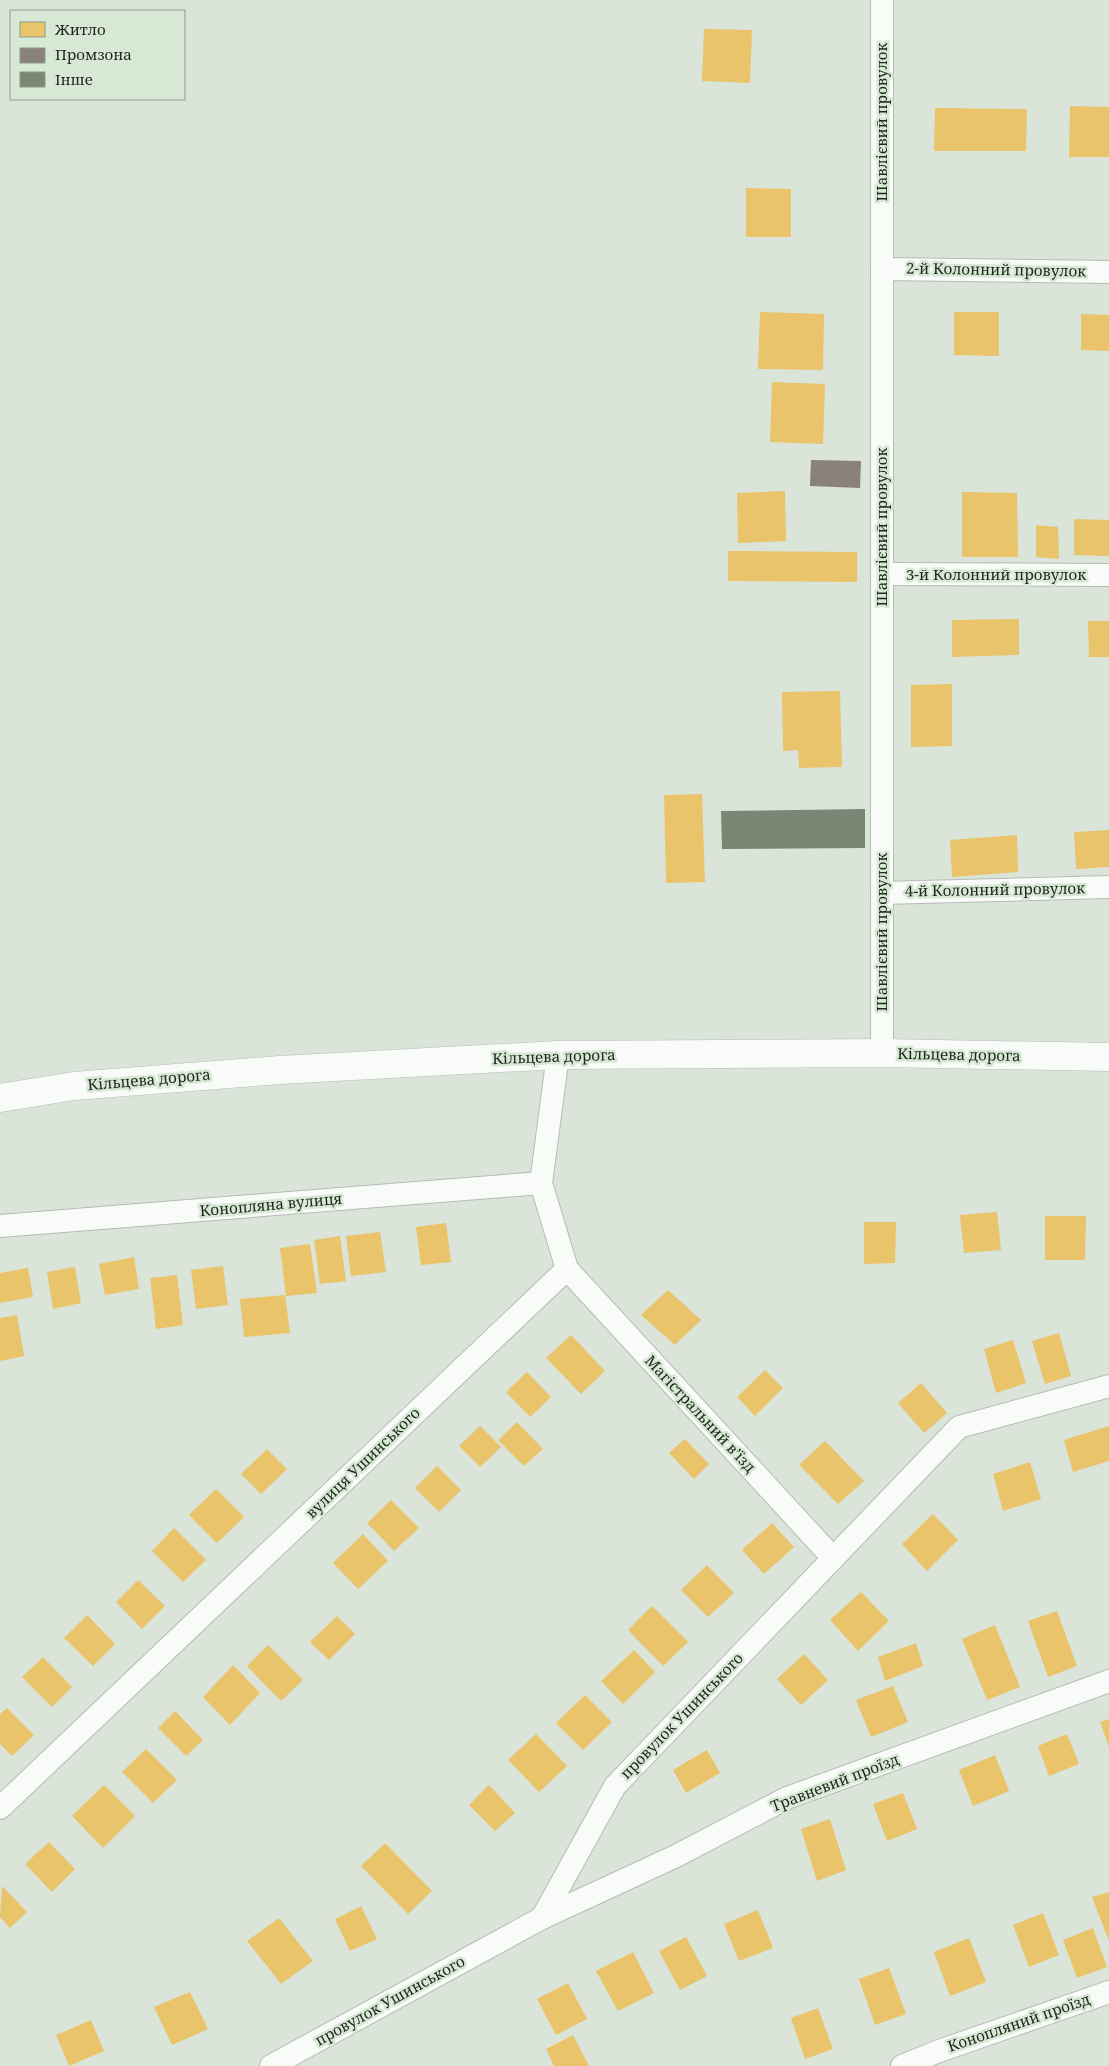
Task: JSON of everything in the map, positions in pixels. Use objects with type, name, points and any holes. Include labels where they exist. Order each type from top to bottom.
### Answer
[{"type":"highway","name":"Кільцева дорога","points":[[0,1098],[74,1086],[271,1070],[558,1055],[882,1054],[1109,1057]]},
{"type":"street","name":"Шавлієвий провулок","points":[[882,0],[882,1054]]},
{"type":"street","name":"2-й Колонний провулок","points":[[882,269],[1109,272]]},
{"type":"street","name":"3-й Колонний провулок","points":[[882,574],[1109,575]]},
{"type":"street","name":"4-й Колонний провулок","points":[[882,893],[1109,887]]},
{"type":"street","points":[[558,1055],[541,1183],[567,1269]]},
{"type":"street","name":"Конопляна вулиця","points":[[0,1226],[541,1183]]},
{"type":"street","name":"Магістральний в’їзд","points":[[567,1269],[833,1558]]},
{"type":"street","name":"вулиця Ушинського","points":[[0,1808],[567,1269]]},
{"type":"street","name":"провулок Ушинського","points":[[270,2066],[542,1918],[615,1786],[959,1427],[1109,1386]]},
{"type":"street","name":"Травневий проїзд","points":[[542,1918],[676,1856],[787,1798],[1109,1681]]},
{"type":"street","name":"Конопляний проїзд","points":[[902,2066],[938,2050],[1109,1992]]},
{"type":"building: Житло","points":[[704,29],[752,30],[750,83],[702,81]]},
{"type":"building: Житло","points":[[1070,106],[1109,107],[1109,157],[1069,157]]},
{"type":"building: Житло","points":[[935,108],[1027,109],[1026,151],[934,151]]},
{"type":"building: Житло","points":[[746,188],[791,189],[791,237],[746,237]]},
{"type":"building: Житло","points":[[760,312],[824,314],[823,370],[758,369]]},
{"type":"building: Житло","points":[[954,312],[999,312],[999,356],[954,355]]},
{"type":"building: Житло","points":[[1081,314],[1109,315],[1109,351],[1081,350]]},
{"type":"building: Житло","points":[[772,382],[825,384],[823,444],[770,442]]},
{"type":"building: Житло","points":[[785,491],[786,541],[738,543],[737,493]]},
{"type":"building: Житло","points":[[962,492],[1017,493],[1018,557],[962,557]]},
{"type":"building: Житло","points":[[1074,519],[1109,520],[1109,556],[1074,555]]},
{"type":"building: Житло","points":[[1036,525],[1058,527],[1059,559],[1036,557]]},
{"type":"building: Житло","points":[[728,551],[857,552],[857,582],[728,581]]},
{"type":"building: Житло","points":[[1019,619],[1019,655],[952,657],[952,620]]},
{"type":"building: Житло","points":[[1088,621],[1109,621],[1109,657],[1089,657]]},
{"type":"building: Житло","points":[[952,684],[952,746],[911,747],[911,685]]},
{"type":"building: Житло","points":[[840,691],[842,767],[799,768],[798,750],[783,751],[782,692]]},
{"type":"building: Житло","points":[[702,794],[705,882],[666,883],[664,795]]},
{"type":"building: Житло","points":[[1109,830],[1109,867],[1076,869],[1074,832]]},
{"type":"building: Житло","points":[[1017,835],[1018,872],[952,877],[950,840]]},
{"type":"building: Житло","points":[[997,1212],[1001,1250],[964,1253],[960,1215]]},
{"type":"building: Житло","points":[[1045,1216],[1086,1216],[1085,1260],[1045,1260]]},
{"type":"building: Житло","points":[[864,1222],[896,1222],[895,1263],[864,1264]]},
{"type":"building: Житло","points":[[446,1223],[451,1262],[421,1265],[416,1227]]},
{"type":"building: Житло","points":[[380,1232],[386,1272],[351,1276],[346,1236]]},
{"type":"building: Житло","points":[[340,1236],[346,1281],[320,1284],[314,1240]]},
{"type":"building: Житло","points":[[310,1244],[317,1293],[286,1296],[280,1248]]},
{"type":"building: Житло","points":[[134,1257],[139,1289],[105,1295],[99,1264]]},
{"type":"building: Житло","points":[[223,1266],[228,1305],[196,1309],[191,1270]]},
{"type":"building: Житло","points":[[75,1267],[81,1303],[53,1309],[47,1272]]},
{"type":"building: Житло","points":[[28,1268],[33,1297],[0,1303],[0,1273]]},
{"type":"building: Житло","points":[[177,1275],[183,1325],[156,1329],[150,1278]]},
{"type":"building: Житло","points":[[668,1290],[701,1320],[675,1345],[641,1315]]},
{"type":"building: Житло","points":[[285,1295],[290,1333],[244,1337],[240,1299]]},
{"type":"building: Житло","points":[[17,1315],[24,1356],[0,1361],[0,1318]]},
{"type":"building: Житло","points":[[1059,1333],[1071,1376],[1045,1384],[1032,1341]]},
{"type":"building: Житло","points":[[571,1335],[605,1371],[581,1394],[546,1358]]},
{"type":"building: Житло","points":[[1013,1340],[1026,1383],[996,1393],[984,1349]]},
{"type":"building: Житло","points":[[765,1370],[783,1388],[755,1416],[737,1397]]},
{"type":"building: Житло","points":[[527,1372],[551,1397],[530,1417],[506,1392]]},
{"type":"building: Житло","points":[[921,1383],[947,1413],[924,1433],[898,1403]]},
{"type":"building: Житло","points":[[517,1422],[543,1449],[524,1466],[498,1440]]},
{"type":"building: Житло","points":[[480,1426],[501,1447],[480,1467],[459,1446]]},
{"type":"building: Житло","points":[[1109,1426],[1109,1461],[1073,1472],[1064,1440]]},
{"type":"building: Житло","points":[[685,1439],[709,1464],[694,1479],[669,1453]]},
{"type":"building: Житло","points":[[825,1441],[864,1481],[838,1504],[799,1465]]},
{"type":"building: Житло","points":[[267,1449],[287,1469],[261,1494],[241,1474]]},
{"type":"building: Житло","points":[[1030,1462],[1041,1499],[1003,1511],[993,1474]]},
{"type":"building: Житло","points":[[437,1466],[461,1490],[439,1512],[415,1488]]},
{"type":"building: Житло","points":[[216,1489],[244,1517],[217,1543],[189,1515]]},
{"type":"building: Житло","points":[[391,1500],[419,1528],[394,1551],[367,1523]]},
{"type":"building: Житло","points":[[933,1514],[958,1540],[927,1571],[902,1544]]},
{"type":"building: Житло","points":[[772,1523],[794,1547],[764,1574],[742,1550]]},
{"type":"building: Житло","points":[[174,1528],[206,1560],[183,1582],[152,1551]]},
{"type":"building: Житло","points":[[363,1534],[388,1561],[358,1589],[333,1563]]},
{"type":"building: Житло","points":[[707,1565],[734,1593],[708,1617],[681,1590]]},
{"type":"building: Житло","points":[[138,1580],[165,1606],[142,1629],[116,1602]]},
{"type":"building: Житло","points":[[861,1592],[889,1621],[858,1651],[830,1620]]},
{"type":"building: Житло","points":[[652,1606],[688,1642],[663,1666],[628,1630]]},
{"type":"building: Житло","points":[[1057,1611],[1077,1666],[1048,1677],[1028,1621]]},
{"type":"building: Житло","points":[[87,1615],[115,1644],[93,1666],[64,1638]]},
{"type":"building: Житло","points":[[337,1616],[355,1634],[329,1660],[310,1642]]},
{"type":"building: Житло","points":[[995,1625],[1020,1687],[987,1700],[962,1639]]},
{"type":"building: Житло","points":[[916,1643],[923,1666],[885,1681],[878,1657]]},
{"type":"building: Житло","points":[[268,1645],[303,1680],[281,1701],[247,1666]]},
{"type":"building: Житло","points":[[634,1650],[655,1672],[623,1704],[601,1681]]},
{"type":"building: Житло","points":[[804,1654],[828,1680],[801,1705],[777,1679]]},
{"type":"building: Житло","points":[[43,1657],[72,1687],[52,1707],[22,1677]]},
{"type":"building: Житло","points":[[233,1665],[260,1693],[230,1725],[203,1697]]},
{"type":"building: Житло","points":[[893,1686],[908,1722],[871,1737],[856,1700]]},
{"type":"building: Житло","points":[[585,1695],[612,1722],[583,1750],[556,1723]]},
{"type":"building: Житло","points":[[7,1708],[34,1735],[12,1756],[0,1744],[0,1714]]},
{"type":"building: Житло","points":[[175,1711],[203,1740],[186,1756],[158,1728]]},
{"type":"building: Житло","points":[[1109,1719],[1109,1747],[1100,1722]]},
{"type":"building: Житло","points":[[536,1734],[567,1766],[539,1792],[508,1760]]},
{"type":"building: Житло","points":[[1067,1734],[1079,1764],[1049,1776],[1038,1746]]},
{"type":"building: Житло","points":[[146,1749],[177,1780],[153,1803],[122,1772]]},
{"type":"building: Житло","points":[[707,1750],[720,1773],[686,1793],[673,1770]]},
{"type":"building: Житло","points":[[995,1755],[1009,1791],[973,1806],[959,1770]]},
{"type":"building: Житло","points":[[104,1785],[135,1816],[103,1848],[72,1816]]},
{"type":"building: Житло","points":[[489,1785],[515,1813],[495,1831],[469,1805]]},
{"type":"building: Житло","points":[[903,1793],[917,1829],[887,1841],[873,1804]]},
{"type":"building: Житло","points":[[830,1819],[846,1870],[817,1881],[801,1829]]},
{"type":"building: Житло","points":[[49,1842],[75,1869],[52,1892],[25,1864]]},
{"type":"building: Житло","points":[[385,1843],[432,1891],[408,1914],[361,1866]]},
{"type":"building: Житло","points":[[2,1886],[27,1912],[10,1928],[0,1917]]},
{"type":"building: Житло","points":[[1109,1892],[1109,1941],[1092,1897]]},
{"type":"building: Житло","points":[[361,1906],[377,1939],[350,1951],[335,1919]]},
{"type":"building: Житло","points":[[758,1910],[773,1948],[739,1961],[724,1924]]},
{"type":"building: Житло","points":[[1043,1913],[1059,1955],[1029,1967],[1013,1925]]},
{"type":"building: Житло","points":[[279,1918],[313,1961],[281,1984],[247,1941]]},
{"type":"building: Житло","points":[[1093,1928],[1107,1967],[1077,1978],[1063,1940]]},
{"type":"building: Житло","points":[[686,1937],[707,1976],[680,1990],[659,1951]]},
{"type":"building: Житло","points":[[969,1938],[986,1982],[950,1996],[934,1952]]},
{"type":"building: Житло","points":[[633,1952],[654,1993],[618,2011],[596,1971]]},
{"type":"building: Житло","points":[[889,1968],[906,2014],[875,2025],[859,1979]]},
{"type":"building: Житло","points":[[568,1983],[587,2019],[556,2035],[537,1999]]},
{"type":"building: Житло","points":[[190,1992],[208,2029],[172,2045],[154,2007]]},
{"type":"building: Житло","points":[[818,2008],[833,2049],[805,2059],[791,2018]]},
{"type":"building: Житло","points":[[91,2020],[104,2051],[69,2066],[56,2035]]},
{"type":"building: Житло","points":[[573,2035],[589,2066],[554,2066],[546,2049]]},
{"type":"building: Промзона","points":[[811,460],[861,461],[860,488],[810,486]]},
{"type":"building: Інше","points":[[865,809],[865,848],[722,849],[721,811]]}]
